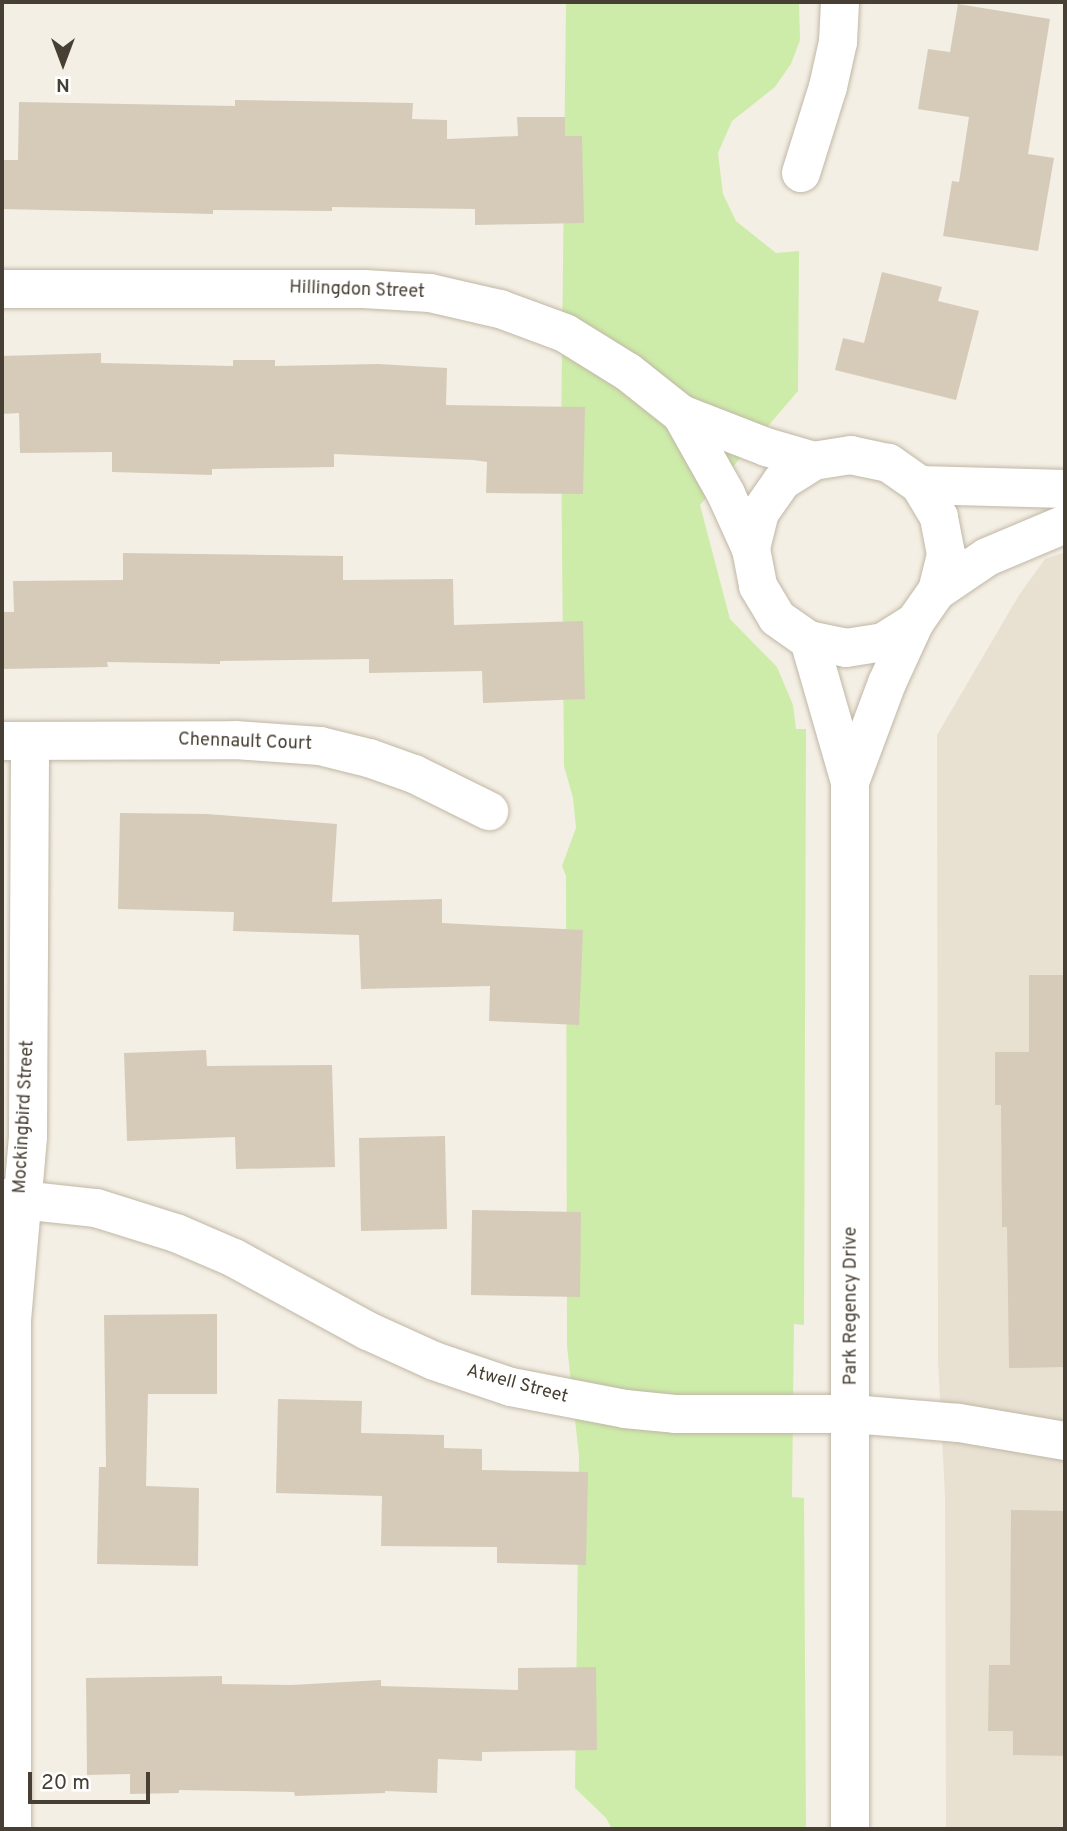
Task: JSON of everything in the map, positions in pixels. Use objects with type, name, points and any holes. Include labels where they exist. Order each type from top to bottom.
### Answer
[{"type":"street","points":[[801,173],[828,87],[838,42],[840,2]]},
{"type":"street","name":"Hillingdon Street","points":[[2,289],[364,289],[430,293],[500,309],[565,333],[628,373],[681,414],[766,447],[814,461]]},
{"type":"street","name":"Hillingdon Street","points":[[681,414],[726,494],[751,549]]},
{"type":"street","points":[[937,591],[946,554],[939,517],[920,485],[888,463],[851,455],[814,461],[782,481],[760,512],[751,549],[758,586],[777,618],[809,640],[846,648],[883,642],[915,622],[937,591],[987,557],[1065,524]]},
{"type":"street","points":[[920,485],[1065,489]]},
{"type":"street","name":"Park Regency Drive","points":[[850,782],[887,683],[915,622]]},
{"type":"street","name":"Park Regency Drive","points":[[809,640],[850,782],[850,1829]]},
{"type":"street","name":"Chennault Court","points":[[16,741],[235,740],[320,746],[369,758],[414,774],[489,811]]},
{"type":"street","name":"Mockingbird Street","points":[[12,1829],[11,1199],[28,1137],[16,741]]},
{"type":"street","name":"Atwell Street","points":[[11,1199],[96,1208],[176,1233],[234,1258],[379,1336],[434,1361],[511,1387],[568,1400],[675,1414],[852,1414],[959,1423],[1065,1441]]},
{"type":"shaded area","points":[[1065,552],[1065,1829],[946,1829],[945,1497],[938,1361],[937,735],[1019,595],[1045,559]]},
{"type":"green space","points":[[566,2],[799,2],[800,40],[791,64],[775,87],[732,121],[718,153],[723,194],[736,221],[776,253],[799,251],[798,391],[700,505],[730,619],[777,667],[793,705],[796,729],[806,729],[804,1325],[794,1324],[792,1497],[804,1498],[806,1829],[612,1829],[606,1818],[575,1788],[579,1456],[567,1346],[566,876],[562,866],[576,828],[573,798],[564,766],[561,438]]},
{"type":"building","points":[[958,4],[1050,19],[1028,154],[1054,158],[1038,251],[943,236],[952,181],[959,182],[969,117],[918,109],[928,49],[950,52]]},
{"type":"building","points":[[235,100],[413,103],[412,119],[447,120],[447,139],[518,136],[517,117],[565,117],[565,136],[582,136],[584,223],[475,225],[475,209],[332,207],[332,211],[213,210],[213,214],[2,209],[2,160],[18,160],[19,102],[235,106]]},
{"type":"building","points":[[882,272],[942,287],[938,301],[979,311],[956,400],[835,370],[843,338],[864,343]]},
{"type":"building","points":[[101,353],[101,363],[233,366],[233,360],[275,360],[275,366],[378,364],[447,368],[446,405],[585,407],[583,494],[486,493],[487,462],[473,460],[334,454],[334,467],[212,469],[212,475],[112,472],[112,452],[20,453],[19,413],[2,414],[2,356]]},
{"type":"building","points":[[123,553],[343,556],[343,580],[453,579],[454,625],[583,621],[585,699],[483,703],[482,671],[369,673],[369,659],[220,661],[220,664],[107,662],[108,667],[2,669],[2,612],[14,612],[13,581],[123,580]]},
{"type":"building","points":[[120,813],[207,814],[337,824],[332,902],[442,899],[442,923],[583,930],[579,1025],[489,1021],[490,986],[361,989],[359,935],[233,931],[234,912],[118,909]]},
{"type":"building","points":[[1029,975],[1065,975],[1065,1367],[1009,1368],[1007,1227],[1002,1227],[1001,1105],[995,1105],[995,1052],[1029,1052]]},
{"type":"building","points":[[206,1050],[207,1066],[332,1065],[335,1167],[236,1169],[235,1137],[127,1141],[124,1053]]},
{"type":"building","points":[[445,1136],[447,1229],[361,1231],[359,1138]]},
{"type":"building","points":[[472,1210],[581,1212],[580,1297],[471,1295]]},
{"type":"building","points":[[217,1314],[217,1394],[148,1394],[146,1486],[199,1488],[198,1566],[97,1564],[99,1467],[106,1467],[104,1315]]},
{"type":"building","points":[[278,1399],[362,1401],[361,1433],[444,1435],[444,1448],[482,1449],[482,1470],[588,1472],[586,1565],[497,1563],[497,1547],[381,1546],[382,1496],[276,1493]]},
{"type":"building","points":[[1011,1510],[1065,1511],[1065,1756],[1013,1755],[1013,1731],[988,1731],[989,1665],[1010,1665]]},
{"type":"building","points":[[596,1667],[597,1750],[482,1752],[482,1761],[438,1759],[437,1793],[385,1791],[295,1796],[294,1792],[179,1790],[179,1793],[130,1794],[130,1774],[87,1775],[86,1678],[222,1676],[222,1684],[291,1685],[381,1680],[381,1686],[518,1690],[518,1668]]}]
